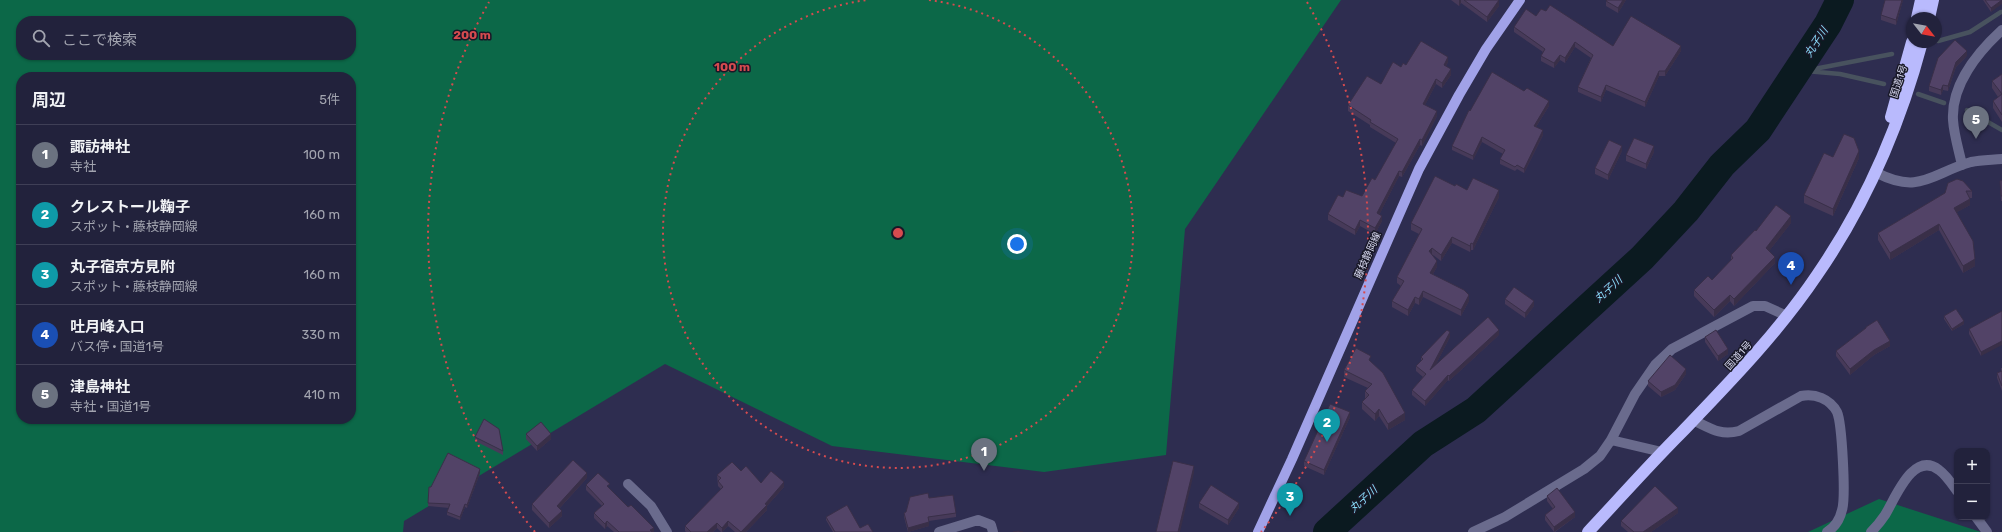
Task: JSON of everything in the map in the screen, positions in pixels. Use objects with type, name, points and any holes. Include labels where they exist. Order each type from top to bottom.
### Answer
[{"type":"highway","points":[[1918,12],[1921,0]]},
{"type":"highway","points":[[1930,12],[1933,0]]},
{"type":"highway","name":"国道1号","points":[[1877,172],[1910,48]]},
{"type":"highway","name":"国道1号","points":[[1588,532],[1759,350],[1787,316],[1817,275],[1845,232],[1877,172],[1899,115],[1920,48]]},
{"type":"main road","name":"藤枝静岡線","points":[[1258,532],[1292,459],[1419,169],[1486,49],[1520,0]]},
{"type":"street","points":[[1962,165],[1953,121],[1953,104],[1960,84],[1973,62],[1990,41],[2002,30]]},
{"type":"street","points":[[1877,172],[1889,179],[1914,183],[1929,180],[1962,165],[1978,161],[2002,159]]},
{"type":"street","points":[[1473,532],[1505,517],[1584,469],[1600,456],[1611,440],[1635,394],[1655,365],[1672,349],[1753,306],[1765,306],[1787,316]]},
{"type":"street","points":[[1693,420],[1720,433],[1728,434],[1740,431],[1801,396],[1811,394],[1831,404],[1837,413],[1845,494],[1839,518],[1833,528],[1827,532]]},
{"type":"street","points":[[1611,440],[1662,452]]},
{"type":"street","points":[[1871,532],[1884,516],[1909,474],[1917,468],[1924,466],[1940,470],[1954,487]]},
{"type":"street","points":[[628,484],[651,506],[667,532]]},
{"type":"street","points":[[938,532],[978,520],[991,525],[992,532]]},
{"type":"street","points":[[1978,520],[1987,532]]},
{"type":"green space","points":[[0,0],[1341,0],[1185,229],[1166,455],[1044,472],[832,446],[665,364],[404,521],[403,532],[0,532]]},
{"type":"green space","points":[[1879,499],[1981,532],[1808,532]]},
{"type":"building","points":[[1464,0],[1499,0],[1487,17]]},
{"type":"building","points":[[1623,0],[1618,8],[1606,1]]},
{"type":"building","points":[[1885,0],[1902,0],[1896,20],[1881,15]]},
{"type":"building","points":[[1985,0],[2002,0],[1991,8]]},
{"type":"building","points":[[1550,5],[1613,46],[1631,16],[1681,46],[1665,71],[1659,71],[1645,102],[1606,85],[1601,97],[1578,87],[1593,55],[1575,42],[1565,58],[1560,55],[1554,63],[1541,56],[1545,49],[1514,27],[1526,9],[1536,16],[1541,9],[1546,11]]},
{"type":"building","points":[[1955,40],[1967,51],[1956,62],[1948,86],[1943,85],[1941,90],[1929,86],[1938,58]]},
{"type":"building","points":[[1421,41],[1448,57],[1444,65],[1451,69],[1442,83],[1436,79],[1423,104],[1437,111],[1422,140],[1420,139],[1402,172],[1399,171],[1377,213],[1382,216],[1375,228],[1360,220],[1355,230],[1328,214],[1338,195],[1343,197],[1346,190],[1362,196],[1372,178],[1375,180],[1398,139],[1370,122],[1371,120],[1348,105],[1367,76],[1381,84],[1393,62],[1401,67],[1403,63],[1406,65]]},
{"type":"building","points":[[1492,72],[1524,91],[1527,88],[1549,101],[1534,126],[1543,130],[1524,169],[1517,165],[1515,167],[1500,159],[1505,150],[1482,137],[1473,156],[1452,146],[1469,110],[1470,111]]},
{"type":"building","points":[[2002,74],[2002,94],[1992,81]]},
{"type":"building","points":[[2002,94],[2002,115],[1993,101]]},
{"type":"building","points":[[1844,134],[1854,138],[1859,151],[1833,209],[1804,195],[1824,153],[1833,157]]},
{"type":"building","points":[[1634,138],[1654,146],[1646,164],[1626,155]]},
{"type":"building","points":[[1609,140],[1622,146],[1608,175],[1595,168]]},
{"type":"building","points":[[1435,176],[1467,190],[1473,178],[1499,190],[1473,244],[1471,243],[1470,246],[1452,237],[1441,255],[1432,248],[1429,251],[1437,261],[1430,273],[1464,290],[1469,295],[1461,310],[1423,291],[1419,299],[1415,297],[1408,310],[1392,301],[1404,281],[1397,277],[1422,229],[1411,223]]},
{"type":"building","points":[[1957,179],[1963,181],[1972,191],[1966,191],[1970,199],[1954,208],[1973,241],[1975,259],[1963,266],[1939,224],[1890,253],[1878,233],[1945,193],[1948,183]]},
{"type":"building","points":[[2002,180],[2002,196],[2001,196],[2000,181]]},
{"type":"building","points":[[1776,205],[1791,216],[1766,248],[1775,257],[1734,299],[1730,295],[1714,310],[1694,290],[1708,276],[1712,280],[1733,258],[1731,255],[1755,230],[1756,231]]},
{"type":"building","points":[[1514,287],[1534,301],[1525,313],[1505,299]]},
{"type":"building","points":[[1956,309],[1964,321],[1952,329],[1944,316]]},
{"type":"building","points":[[2002,311],[2002,341],[1981,352],[1969,329]]},
{"type":"building","points":[[1488,317],[1499,330],[1449,376],[1448,375],[1425,401],[1412,390],[1426,374],[1416,366],[1423,359],[1421,357],[1447,330],[1450,332],[1430,370]]},
{"type":"building","points":[[1877,320],[1890,341],[1874,350],[1850,369],[1836,351]]},
{"type":"building","points":[[1716,330],[1728,349],[1718,356],[1705,337]]},
{"type":"building","points":[[1356,348],[1371,356],[1369,360],[1383,373],[1405,413],[1388,424],[1379,409],[1375,414],[1362,402],[1369,395],[1365,391],[1372,384],[1344,370]]},
{"type":"building","points":[[1670,355],[1686,369],[1675,385],[1661,392],[1648,381]]},
{"type":"building","points":[[2002,371],[2002,386],[1997,373]]},
{"type":"building","points":[[1330,404],[1350,412],[1324,470],[1304,461]]},
{"type":"building","points":[[484,419],[499,429],[503,451],[475,437]]},
{"type":"building","points":[[541,422],[551,434],[537,446],[526,434]]},
{"type":"building","points":[[448,453],[480,469],[467,505],[465,504],[460,517],[447,512],[450,504],[428,503],[429,487],[431,487]]},
{"type":"building","points":[[573,460],[587,473],[557,506],[562,511],[549,523],[532,504]]},
{"type":"building","points":[[1173,461],[1194,466],[1178,532],[1156,532]]},
{"type":"building","points":[[732,462],[741,471],[746,466],[761,483],[771,471],[784,482],[765,504],[767,505],[741,532],[728,521],[722,528],[717,523],[707,532],[691,532],[685,526],[723,487],[718,481],[721,478],[717,475]]},
{"type":"building","points":[[598,473],[610,484],[607,486],[628,507],[631,505],[654,528],[650,530],[652,532],[619,532],[607,521],[605,524],[594,513],[604,504],[586,485]]},
{"type":"building","points":[[1211,485],[1239,503],[1228,520],[1199,503]]},
{"type":"building","points":[[1655,486],[1678,508],[1643,532],[1634,532],[1621,521]]},
{"type":"building","points":[[1557,488],[1575,512],[1554,527],[1545,515],[1555,507],[1547,496]]},
{"type":"building","points":[[928,493],[929,498],[953,495],[956,513],[928,517],[929,522],[908,528],[904,513],[906,512],[910,497]]},
{"type":"building","points":[[847,505],[860,528],[868,524],[873,532],[835,532],[826,517]]},
{"type":"waterway","name":"丸子川","points":[[1327,532],[1423,444],[1476,410],[1642,258],[1686,211],[1722,165],[1758,130],[1828,24],[1840,0]]},
{"type":"waterway","points":[[1942,40],[1970,32],[2001,12]]},
{"type":"waterway","points":[[1809,70],[1892,54]]},
{"type":"waterway","points":[[1794,76],[1806,71],[1840,74],[1884,84]]},
{"type":"waterway","points":[[1918,94],[1944,103]]},
{"type":"waterway","points":[[1967,110],[2002,130]]},
{"type":"place","name":"津島神社","points":[[1976,139]]},
{"type":"place","name":"吐月峰入口","points":[[1791,285]]},
{"type":"place","name":"クレストール鞠子","points":[[1327,442]]},
{"type":"place","name":"諏訪神社","points":[[984,471]]},
{"type":"place","name":"丸子宿京方見附","points":[[1290,516]]}]
